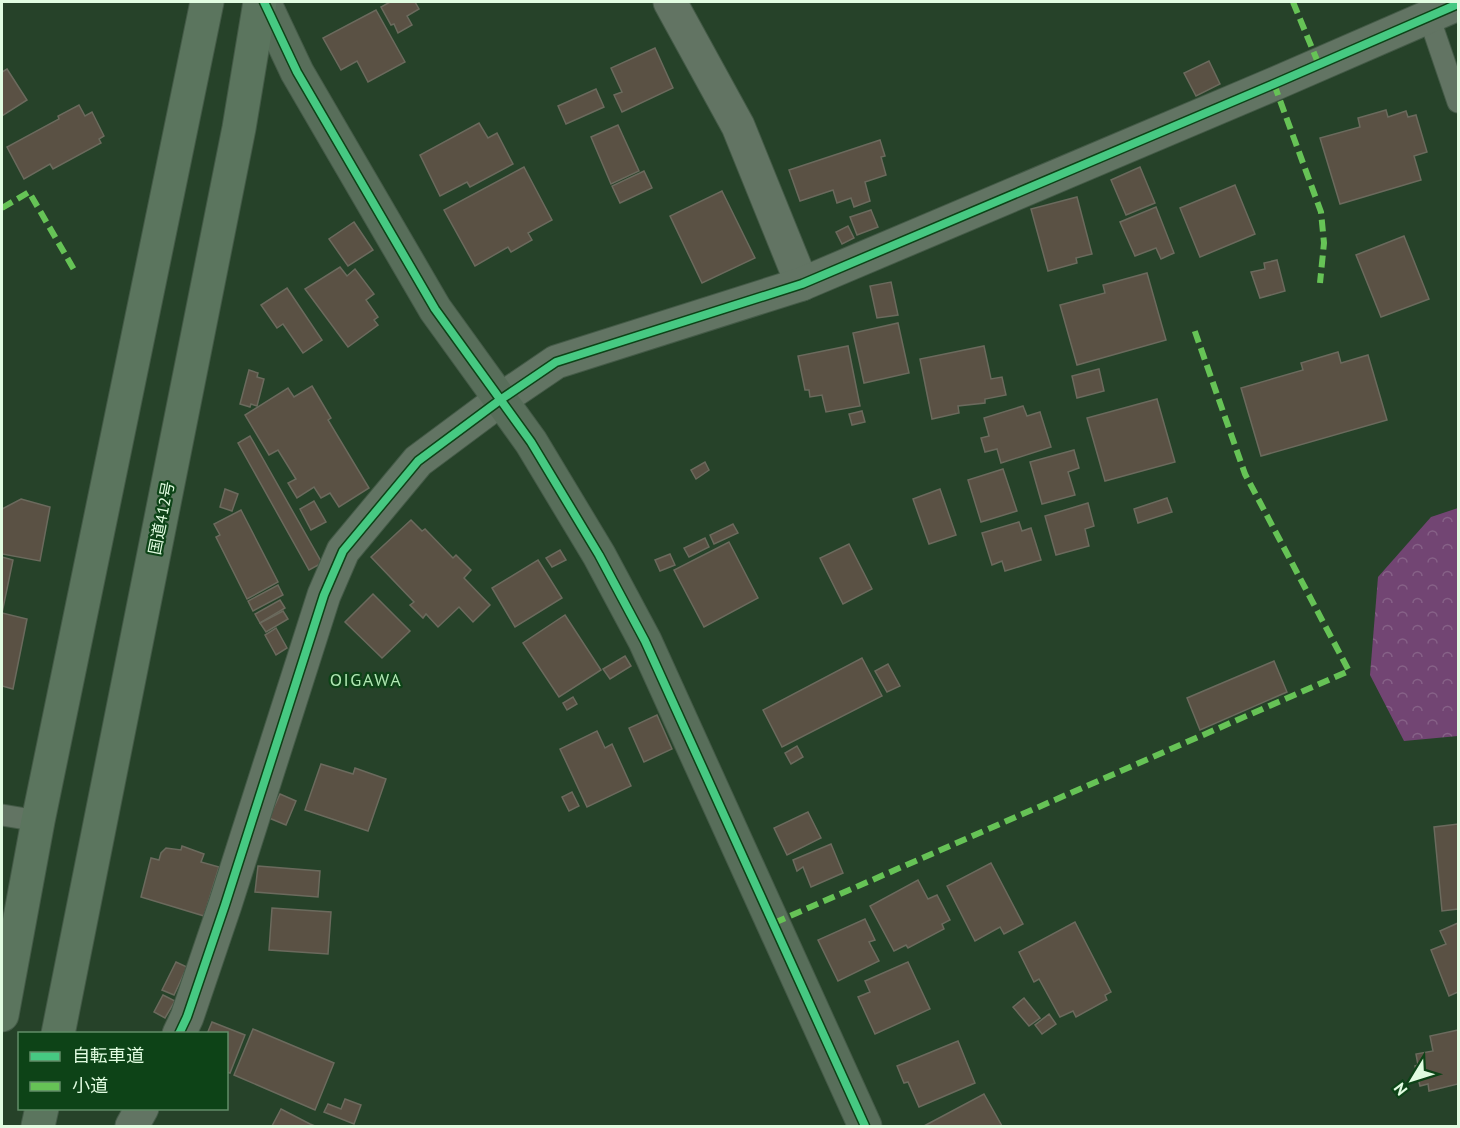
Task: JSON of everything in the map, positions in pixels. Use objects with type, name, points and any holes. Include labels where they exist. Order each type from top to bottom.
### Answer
[{"type":"highway","points":[[2,1015],[38,822],[207,2]]},
{"type":"highway","name":"国道412号","points":[[58,1032],[239,128],[262,2]]},
{"type":"highway","points":[[38,1126],[42,1110]]},
{"type":"street","points":[[262,2],[297,72],[435,309],[537,452],[599,555],[645,641],[865,1126]]},
{"type":"street","points":[[670,2],[738,126],[802,284]]},
{"type":"street","points":[[180,1032],[225,905],[324,595],[343,551],[418,461],[556,362],[802,284],[1292,77],[1458,4]]},
{"type":"street","points":[[132,1126],[141,1110]]},
{"type":"lane","points":[[1429,17],[1458,102]]},
{"type":"lane","points":[[2,816],[38,822]]},
{"type":"green space","points":[[1458,508],[1458,736],[1404,741],[1370,675],[1378,577],[1431,517]]},
{"type":"building","points":[[390,2],[415,2],[419,9],[407,16],[412,25],[398,33],[381,7]]},
{"type":"building","points":[[376,10],[405,62],[368,82],[357,61],[341,70],[323,38]]},
{"type":"building","points":[[655,48],[673,88],[622,112],[614,95],[622,92],[611,68]]},
{"type":"building","points":[[1209,61],[1220,84],[1196,96],[1184,73]]},
{"type":"building","points":[[7,69],[27,100],[2,116],[2,72]]},
{"type":"building","points":[[596,89],[604,107],[566,124],[558,106]]},
{"type":"building","points":[[79,105],[85,116],[92,112],[104,136],[99,139],[101,143],[53,169],[50,164],[24,179],[7,147],[59,119],[58,116]]},
{"type":"building","points":[[1386,110],[1388,117],[1406,111],[1408,117],[1416,115],[1427,152],[1414,156],[1421,180],[1340,204],[1320,138],[1360,127],[1358,118]]},
{"type":"building","points":[[479,123],[488,138],[497,133],[513,164],[470,187],[467,182],[440,196],[420,155]]},
{"type":"building","points":[[618,125],[639,171],[611,184],[591,137]]},
{"type":"building","points":[[880,140],[885,156],[881,157],[886,175],[865,182],[870,201],[854,207],[851,198],[837,203],[833,190],[800,201],[789,170]]},
{"type":"building","points":[[524,167],[552,220],[528,233],[532,240],[511,252],[508,247],[475,266],[444,210]]},
{"type":"building","points":[[1140,167],[1155,203],[1126,215],[1111,180]]},
{"type":"building","points":[[644,171],[652,188],[620,203],[612,186]]},
{"type":"building","points":[[1235,185],[1255,234],[1200,257],[1180,208]]},
{"type":"building","points":[[722,191],[755,258],[702,283],[670,216]]},
{"type":"building","points":[[1077,197],[1092,254],[1076,258],[1077,263],[1048,271],[1031,209]]},
{"type":"building","points":[[1156,207],[1174,253],[1161,259],[1156,248],[1135,256],[1120,222]]},
{"type":"building","points":[[871,210],[878,227],[857,235],[850,217]]},
{"type":"building","points":[[354,222],[373,250],[348,266],[329,239]]},
{"type":"building","points":[[848,226],[854,238],[842,244],[836,232]]},
{"type":"building","points":[[1404,236],[1429,299],[1381,317],[1356,255]]},
{"type":"building","points":[[1277,260],[1285,291],[1260,298],[1251,272],[1265,269],[1264,263]]},
{"type":"building","points":[[340,267],[347,276],[355,269],[374,294],[366,300],[378,317],[374,320],[378,325],[348,347],[305,289]]},
{"type":"building","points":[[1147,273],[1166,340],[1077,365],[1060,305],[1105,293],[1103,285]]},
{"type":"building","points":[[891,282],[898,315],[877,318],[870,286]]},
{"type":"building","points":[[287,288],[322,340],[303,353],[283,324],[277,328],[261,305]]},
{"type":"building","points":[[898,323],[909,373],[864,383],[853,333]]},
{"type":"building","points":[[848,346],[860,406],[826,412],[822,395],[810,397],[809,390],[805,390],[798,356]]},
{"type":"building","points":[[984,346],[991,379],[1002,377],[1006,395],[985,399],[985,403],[958,406],[959,413],[932,419],[920,359]]},
{"type":"building","points":[[1338,352],[1341,363],[1368,355],[1387,420],[1261,456],[1241,388],[1303,370],[1301,363]]},
{"type":"building","points":[[1099,369],[1104,391],[1077,398],[1072,376]]},
{"type":"building","points":[[249,370],[258,373],[257,377],[264,379],[257,406],[251,404],[250,407],[240,404]]},
{"type":"building","points":[[312,386],[331,418],[328,420],[369,488],[339,507],[330,493],[321,498],[314,487],[297,498],[288,483],[296,479],[278,450],[269,455],[245,415],[288,388],[294,397]]},
{"type":"building","points":[[1157,399],[1175,462],[1105,481],[1087,418]]},
{"type":"building","points":[[1023,406],[1027,416],[1040,412],[1051,447],[1001,463],[997,449],[985,452],[981,438],[989,436],[984,418]]},
{"type":"building","points":[[862,411],[865,422],[852,425],[849,414]]},
{"type":"building","points":[[250,436],[322,563],[309,570],[238,443]]},
{"type":"building","points":[[1074,450],[1079,468],[1068,472],[1075,495],[1042,504],[1030,462]]},
{"type":"building","points":[[705,462],[709,470],[696,479],[691,470]]},
{"type":"building","points":[[1003,469],[1017,511],[981,522],[968,480]]},
{"type":"building","points":[[225,489],[238,494],[232,511],[220,507]]},
{"type":"building","points":[[940,489],[956,535],[929,544],[913,499]]},
{"type":"building","points":[[1167,498],[1172,512],[1138,523],[1134,509]]},
{"type":"building","points":[[21,499],[50,507],[40,561],[2,554],[2,509]]},
{"type":"building","points":[[314,501],[326,522],[311,530],[300,509]]},
{"type":"building","points":[[1088,503],[1094,526],[1085,529],[1089,546],[1056,555],[1045,516]]},
{"type":"building","points":[[241,510],[278,582],[247,599],[216,537],[220,535],[214,524]]},
{"type":"building","points":[[411,520],[422,531],[425,529],[453,558],[456,555],[471,570],[464,578],[490,605],[473,622],[459,607],[438,627],[426,614],[423,618],[410,605],[414,602],[371,557]]},
{"type":"building","points":[[1019,522],[1022,531],[1031,528],[1041,560],[1005,571],[1002,561],[992,565],[982,533]]},
{"type":"building","points":[[733,524],[738,533],[714,544],[710,535]]},
{"type":"building","points":[[705,538],[709,547],[689,557],[684,548]]},
{"type":"building","points":[[729,542],[758,598],[704,627],[674,570]]},
{"type":"building","points":[[849,544],[872,589],[843,604],[820,558]]},
{"type":"building","points":[[560,550],[566,560],[552,567],[546,558]]},
{"type":"building","points":[[670,554],[675,565],[660,571],[655,560]]},
{"type":"building","points":[[2,557],[13,560],[2,613]]},
{"type":"building","points":[[538,560],[562,598],[515,627],[492,588]]},
{"type":"building","points":[[278,585],[283,595],[253,611],[248,601]]},
{"type":"building","points":[[373,594],[410,631],[382,658],[345,622]]},
{"type":"building","points":[[280,600],[285,608],[260,623],[255,614]]},
{"type":"building","points":[[283,611],[288,619],[266,632],[260,623]]},
{"type":"building","points":[[2,613],[27,619],[13,689],[2,686]]},
{"type":"building","points":[[565,615],[601,670],[559,697],[523,643]]},
{"type":"building","points":[[276,628],[287,648],[276,655],[265,635]]},
{"type":"building","points":[[625,656],[631,666],[610,679],[603,669]]},
{"type":"building","points":[[862,658],[882,696],[782,747],[763,710]]},
{"type":"building","points":[[1274,661],[1287,692],[1200,730],[1187,698]]},
{"type":"building","points":[[888,664],[900,686],[887,692],[875,671]]},
{"type":"building","points":[[573,697],[577,704],[567,710],[563,703]]},
{"type":"building","points":[[657,715],[672,749],[644,762],[629,728]]},
{"type":"building","points":[[597,731],[605,748],[612,744],[631,786],[587,807],[560,749]]},
{"type":"building","points":[[797,746],[803,757],[791,764],[785,753]]},
{"type":"building","points":[[321,764],[353,774],[355,768],[386,779],[368,831],[305,810]]},
{"type":"building","points":[[572,792],[579,806],[569,811],[562,797]]},
{"type":"building","points":[[280,794],[296,801],[286,825],[269,818]]},
{"type":"building","points":[[808,812],[821,838],[787,855],[774,828]]},
{"type":"building","points":[[1458,824],[1458,909],[1442,911],[1434,827]]},
{"type":"building","points":[[831,844],[843,873],[811,887],[803,867],[797,871],[793,860]]},
{"type":"building","points":[[182,846],[204,854],[201,862],[219,867],[204,916],[141,897],[151,858],[159,860],[166,848],[181,850]]},
{"type":"building","points":[[991,863],[1023,924],[1004,934],[1000,927],[975,941],[947,886]]},
{"type":"building","points":[[258,866],[320,871],[318,897],[255,892]]},
{"type":"building","points":[[918,880],[928,899],[937,895],[950,920],[942,924],[944,929],[908,948],[906,945],[894,951],[870,906]]},
{"type":"building","points":[[272,908],[331,912],[328,954],[269,950]]},
{"type":"building","points":[[865,919],[875,940],[869,942],[879,961],[838,981],[818,940]]},
{"type":"building","points":[[1075,922],[1111,992],[1105,995],[1107,1000],[1076,1017],[1073,1011],[1060,1017],[1039,979],[1034,982],[1019,952]]},
{"type":"building","points":[[1458,923],[1458,992],[1449,996],[1431,950],[1446,944],[1440,931]]},
{"type":"building","points":[[176,962],[187,967],[174,995],[162,990]]},
{"type":"building","points":[[908,962],[930,1009],[875,1034],[858,997],[870,992],[865,981]]},
{"type":"building","points":[[163,995],[175,1001],[165,1018],[154,1012]]},
{"type":"building","points":[[1024,998],[1040,1018],[1029,1026],[1013,1007]]},
{"type":"building","points":[[1049,1014],[1056,1024],[1042,1034],[1035,1025]]},
{"type":"building","points":[[212,1022],[245,1035],[230,1073],[228,1072],[228,1032],[208,1032]]},
{"type":"building","points":[[253,1029],[334,1063],[315,1110],[234,1075]]},
{"type":"building","points":[[1458,1030],[1458,1084],[1429,1091],[1428,1084],[1420,1086],[1415,1066],[1418,1065],[1416,1054],[1433,1051],[1430,1036]]},
{"type":"building","points":[[958,1041],[975,1083],[919,1107],[908,1082],[904,1083],[897,1066]]},
{"type":"building","points":[[984,1094],[1002,1126],[924,1126]]},
{"type":"building","points":[[345,1099],[361,1105],[354,1124],[324,1112],[328,1104],[341,1109]]},
{"type":"building","points":[[281,1109],[310,1124],[315,1126],[272,1126]]},
{"type":"marked path","points":[[1293,2],[1319,65]]},
{"type":"marked path","points":[[1274,84],[1321,212],[1324,243],[1320,283]]},
{"type":"marked path","points":[[2,208],[29,192],[76,273]]},
{"type":"marked path","points":[[774,923],[1349,671],[1245,474],[1193,326]]},
{"type":"cycle path","points":[[264,2],[297,72],[435,309],[531,442],[599,555],[645,641],[865,1126]]},
{"type":"cycle path","points":[[180,1032],[225,905],[324,595],[343,551],[418,461],[556,362],[802,284],[1458,4]]},
{"type":"district","name":"OIGAWA","points":[[366,680]]}]
